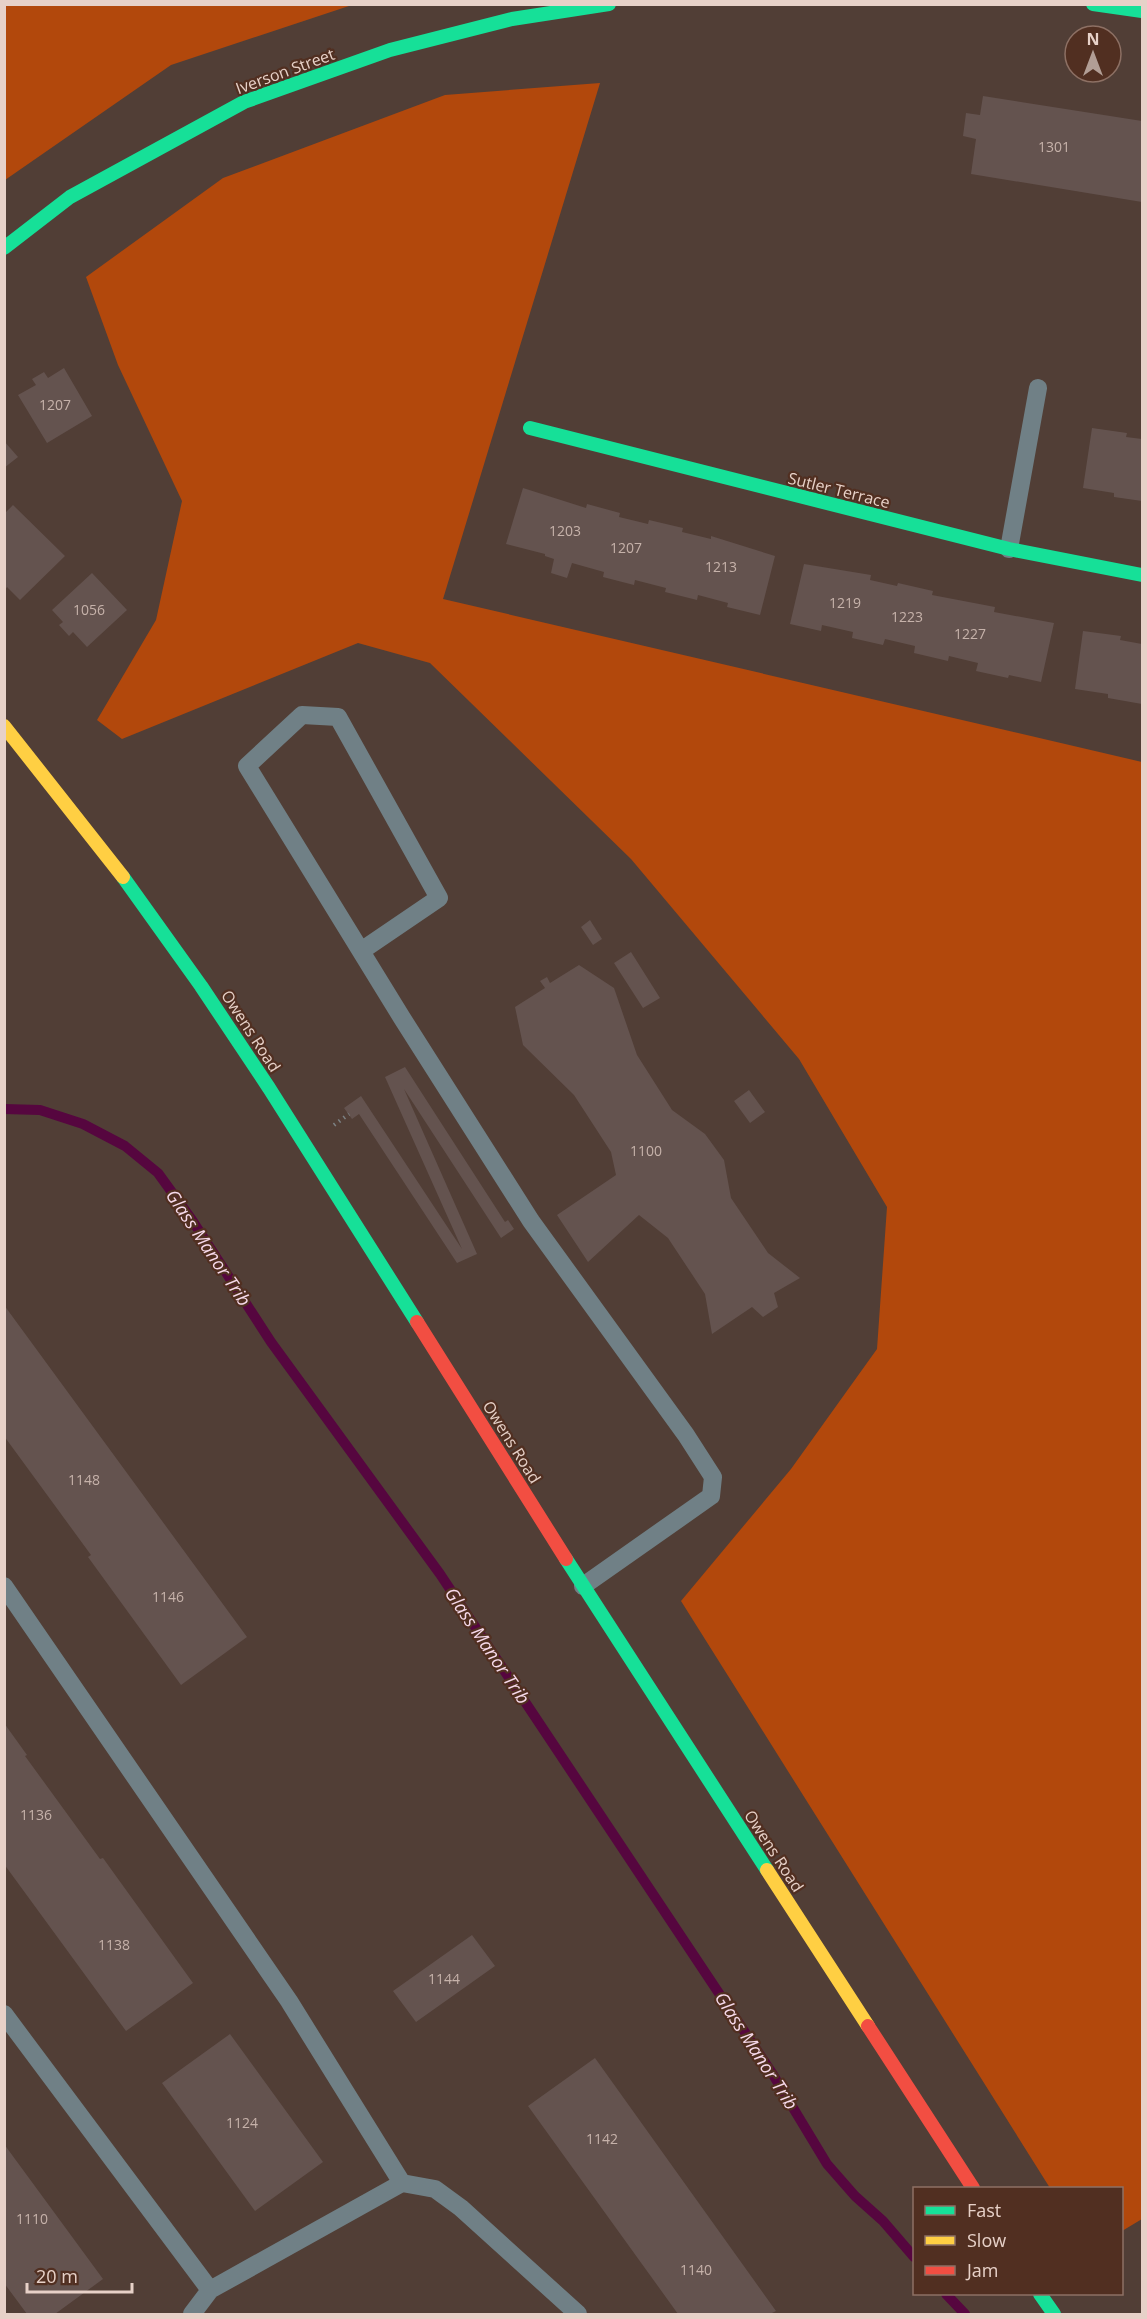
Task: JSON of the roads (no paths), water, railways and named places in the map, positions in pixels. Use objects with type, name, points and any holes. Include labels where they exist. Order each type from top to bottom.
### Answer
[{"type":"street","name":"Iverson Street","points":[[4,248],[70,197],[244,102],[390,50],[512,19],[609,4]]},
{"type":"street","points":[[1093,4],[1143,11]]},
{"type":"street","name":"Sutler Terrace","points":[[530,428],[1009,549],[1143,575]]},
{"type":"street","name":"Owens Road","points":[[4,726],[142,901],[201,986],[583,1586],[972,2187]]},
{"type":"street","points":[[1041,2295],[1054,2314]]},
{"type":"lane","points":[[1009,549],[1038,388]]},
{"type":"lane","points":[[361,951],[439,898],[338,717],[302,715],[247,766],[361,951],[531,1221],[686,1435],[713,1477],[711,1496],[583,1586]]},
{"type":"lane","points":[[4,1586],[289,2001],[402,2183]]},
{"type":"lane","points":[[4,2014],[210,2290]]},
{"type":"lane","points":[[192,2314],[210,2290],[402,2183],[435,2189],[461,2208],[578,2314]]},
{"type":"waterway","name":"Glass Manor Trib","points":[[4,1109],[40,1110],[83,1124],[125,1146],[158,1173],[192,1220],[271,1342],[440,1574],[772,2073],[827,2164],[855,2196],[883,2221],[913,2256]]},
{"type":"waterway","name":"Glass Manor Trib","points":[[947,2295],[965,2314]]}]
